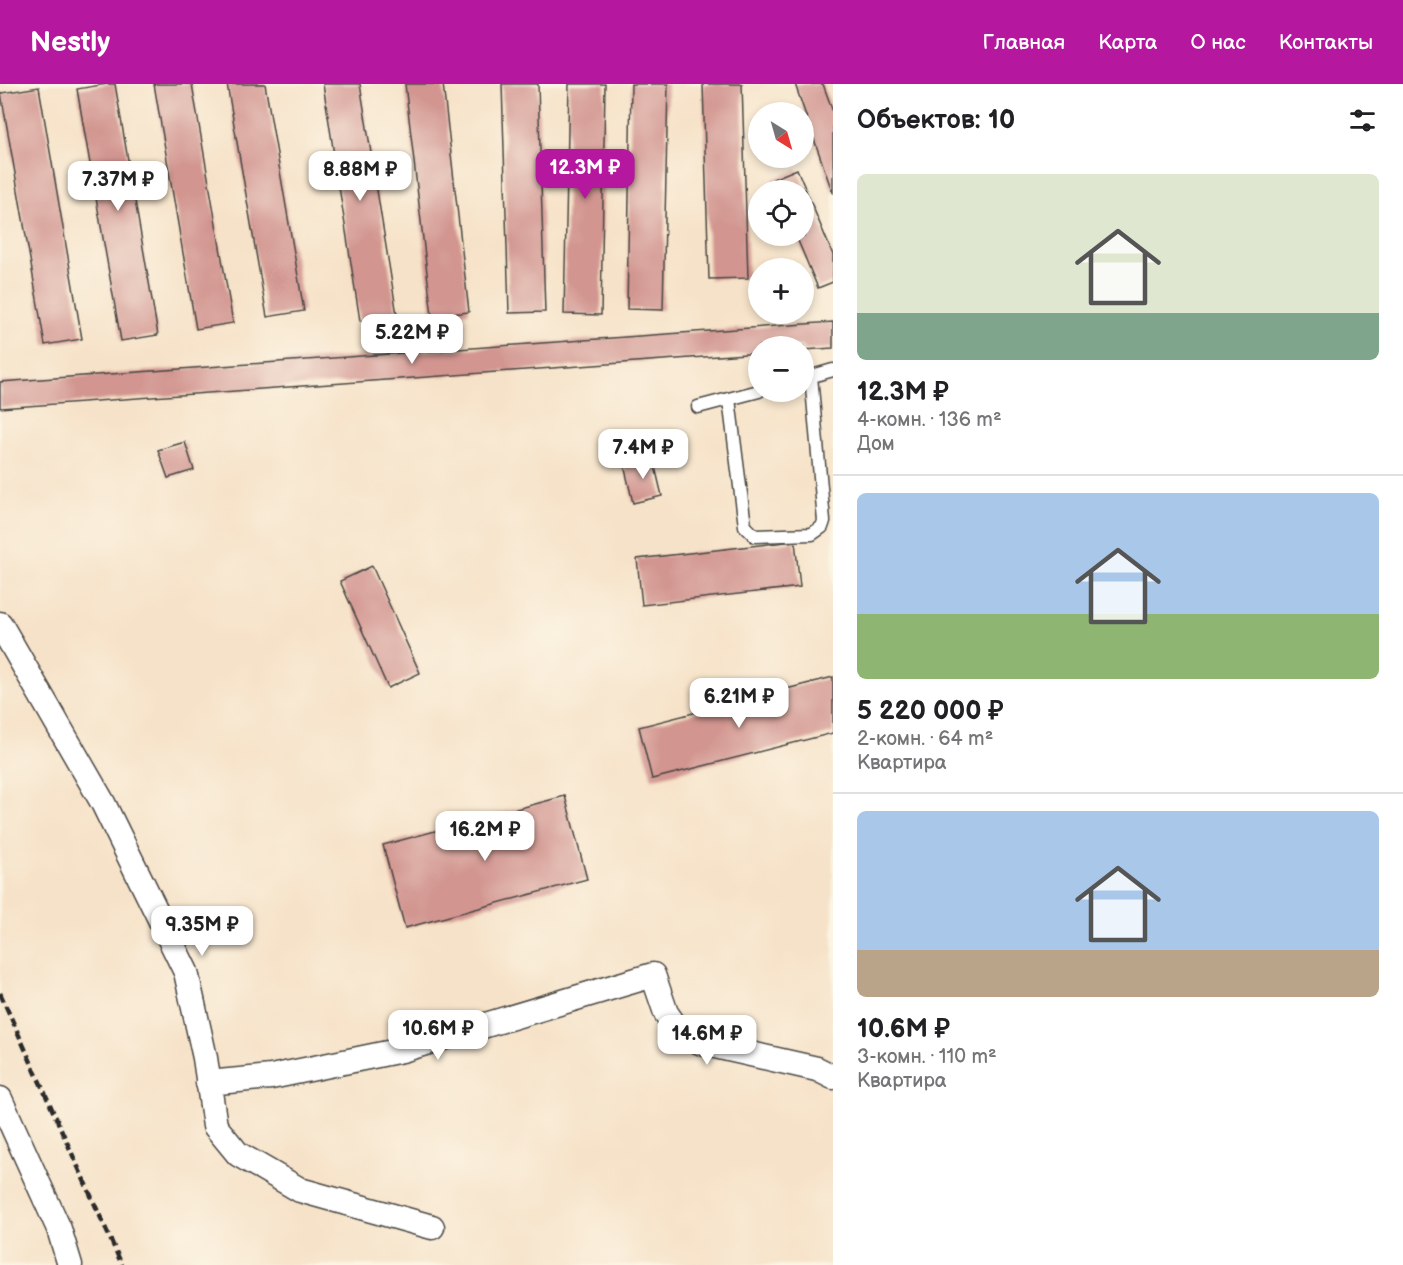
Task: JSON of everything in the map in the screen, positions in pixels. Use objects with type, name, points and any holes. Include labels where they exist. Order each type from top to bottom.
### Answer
[{"type":"street","points":[[0,624],[103,803],[186,972],[214,1126],[238,1154],[300,1190],[432,1227]]},
{"type":"street","points":[[208,1083],[271,1077],[402,1050],[653,975],[666,1013],[680,1033],[702,1043],[817,1069],[833,1077]]},
{"type":"street","points":[[0,1099],[59,1229],[70,1265]]},
{"type":"lane","points":[[814,375],[833,370]]},
{"type":"lane","points":[[698,407],[748,394]]},
{"type":"lane","points":[[729,399],[745,526],[755,536],[812,534],[822,527],[824,521],[810,402]]},
{"type":"building","points":[[115,84],[158,335],[121,341],[77,89]]},
{"type":"building","points":[[154,84],[192,84],[233,323],[196,329]]},
{"type":"building","points":[[227,84],[265,84],[304,311],[267,317]]},
{"type":"building","points":[[323,84],[360,84],[397,315],[360,321]]},
{"type":"building","points":[[405,84],[443,84],[469,312],[432,316]]},
{"type":"building","points":[[502,84],[538,84],[545,312],[509,313]]},
{"type":"building","points":[[569,84],[605,84],[601,315],[564,314]]},
{"type":"building","points":[[631,84],[668,84],[663,310],[627,309]]},
{"type":"building","points":[[703,84],[742,84],[748,278],[709,279]]},
{"type":"building","points":[[795,84],[823,84],[833,112],[833,194],[814,139],[814,102],[801,102]]},
{"type":"building","points":[[39,87],[82,339],[45,345],[1,93]]},
{"type":"building","points":[[797,169],[802,180],[773,180]]},
{"type":"building","points":[[814,210],[833,255],[833,282],[818,288],[814,279],[814,258],[805,258],[800,246],[814,246]]},
{"type":"building","points":[[833,322],[833,348],[814,349],[814,336],[748,336],[748,354],[0,408],[0,382]]},
{"type":"building","points":[[185,442],[194,470],[168,478],[158,450]]},
{"type":"building","points":[[653,458],[662,496],[633,503],[624,465]]},
{"type":"building","points":[[795,541],[800,587],[642,605],[637,559]]},
{"type":"building","points":[[372,566],[420,673],[388,688],[340,581]]},
{"type":"building","points":[[833,677],[833,733],[652,779],[639,727]]},
{"type":"building","points":[[565,796],[587,879],[405,928],[383,845]]},
{"type":"railway","points":[[0,993],[122,1265]]}]
